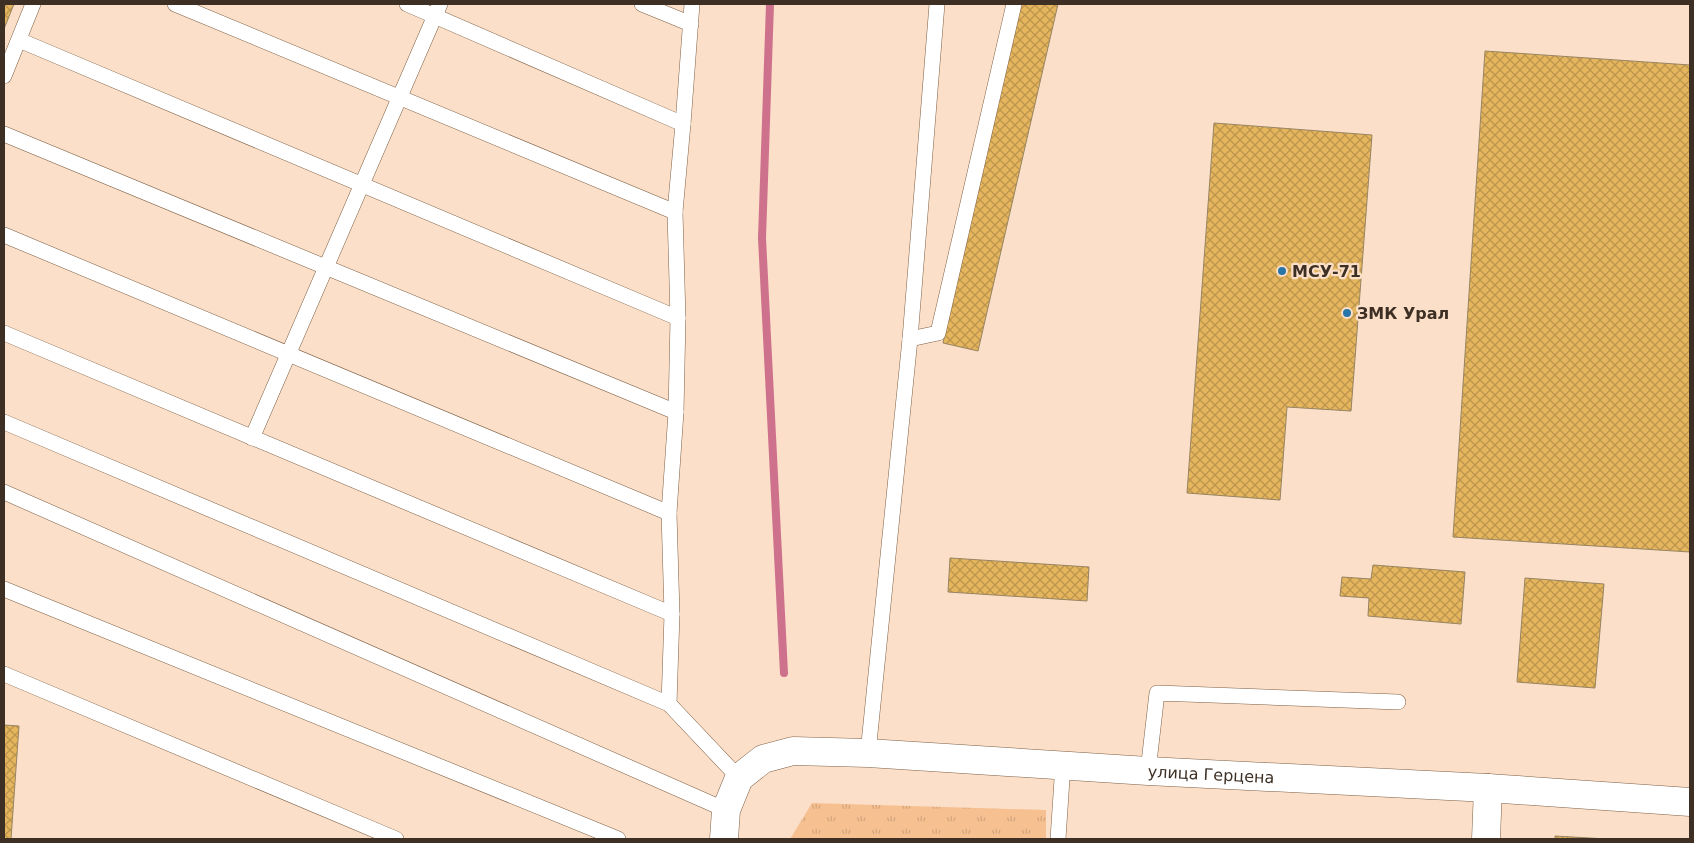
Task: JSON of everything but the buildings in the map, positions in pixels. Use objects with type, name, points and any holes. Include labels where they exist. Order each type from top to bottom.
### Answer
[{"type":"street","name":"улица Герцена","points":[[739,778],[763,759],[793,751],[868,753],[1063,764],[1148,771],[1488,788],[1690,802]]},
{"type":"street","points":[[724,839],[726,810],[739,778]]},
{"type":"street","points":[[1486,839],[1488,788]]},
{"type":"lane","points":[[4,76],[33,4]]},
{"type":"lane","points":[[176,4],[674,212]]},
{"type":"lane","points":[[407,4],[437,10],[683,124]]},
{"type":"lane","points":[[642,4],[691,24]]},
{"type":"lane","points":[[669,704],[672,614],[669,513],[676,412],[678,318],[674,212],[692,4]]},
{"type":"lane","points":[[868,753],[910,339],[937,4]]},
{"type":"lane","points":[[910,339],[938,333],[1014,4]]},
{"type":"lane","points":[[252,438],[437,10]]},
{"type":"lane","points":[[19,40],[678,318]]},
{"type":"lane","points":[[4,134],[676,412]]},
{"type":"lane","points":[[4,235],[669,513]]},
{"type":"lane","points":[[4,333],[672,614]]},
{"type":"lane","points":[[4,422],[669,704],[739,778]]},
{"type":"lane","points":[[4,492],[726,810]]},
{"type":"lane","points":[[4,588],[618,839]]},
{"type":"lane","points":[[4,674],[396,839]]},
{"type":"lane","points":[[1148,771],[1157,693],[1398,702]]},
{"type":"lane","points":[[1058,839],[1063,764]]},
{"type":"green space","points":[[812,803],[1046,810],[1046,839],[790,839]]},
{"type":"waterway","points":[[770,4],[762,238],[784,673]]},
{"type":"place","name":"МСУ-71","points":[[1282,271]]},
{"type":"place","name":"ЗМК Урал","points":[[1347,313]]}]
